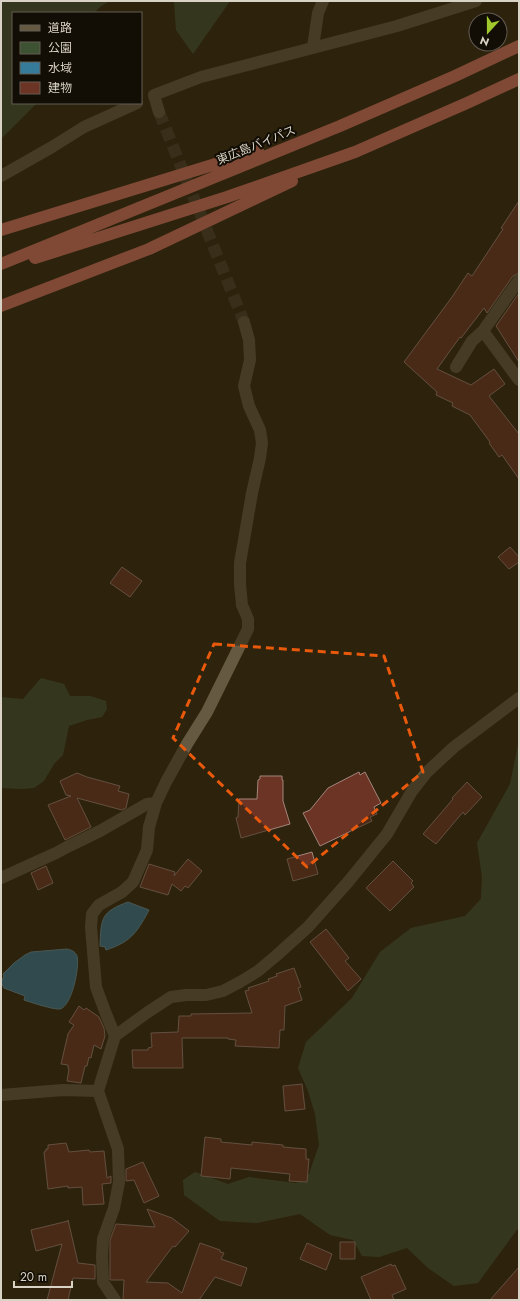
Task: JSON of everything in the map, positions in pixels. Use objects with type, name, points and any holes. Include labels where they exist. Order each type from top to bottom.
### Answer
[{"type":"highway","name":"東広島バイパス","points":[[1,264],[340,126],[455,76],[519,46]]},
{"type":"highway","points":[[1,306],[149,249],[355,152],[519,79]]},
{"type":"highway","points":[[1,230],[340,126]]},
{"type":"highway","points":[[1,268],[227,197],[355,152]]},
{"type":"street","points":[[313,47],[318,13],[323,1]]},
{"type":"street","points":[[142,101],[201,77],[397,26],[476,1]]},
{"type":"street","points":[[154,95],[159,112]]},
{"type":"street","points":[[1,176],[84,127],[134,104]]},
{"type":"street","points":[[456,367],[472,341],[483,331],[519,280]]},
{"type":"street","points":[[115,1300],[103,1282],[102,1256],[103,1238],[114,1208],[119,1182],[118,1149],[98,1091],[115,1036],[96,987],[91,927],[92,914],[99,905],[122,892],[133,882],[147,850],[149,827],[156,803],[187,744],[207,712],[248,629],[248,619],[242,605],[240,563],[262,443],[260,430],[249,406],[244,386],[250,360],[249,340],[244,322]]},
{"type":"street","points":[[483,331],[519,380]]},
{"type":"street","points":[[115,1036],[133,1025],[148,1012],[171,997],[206,995],[223,991],[258,971],[278,955],[308,927],[348,882],[387,834],[412,791],[427,772],[454,747],[519,698]]},
{"type":"street","points":[[1,878],[100,831],[147,804],[156,803]]},
{"type":"street","points":[[1,1095],[63,1090],[98,1091]]},
{"type":"highlighted area","points":[[214,644],[384,656],[423,772],[307,867],[173,738]]},
{"type":"green space","points":[[1,1],[110,1],[101,6],[95,12],[12,12],[12,104],[36,104],[1,139]]},
{"type":"green space","points":[[174,1],[230,1],[193,54],[176,30]]},
{"type":"green space","points":[[41,678],[64,684],[70,696],[90,696],[106,701],[107,709],[102,717],[69,726],[63,755],[54,764],[44,781],[34,788],[1,788],[1,697],[23,699]]},
{"type":"green space","points":[[519,740],[519,1227],[478,1283],[454,1286],[428,1268],[407,1248],[379,1257],[362,1256],[353,1240],[330,1235],[300,1214],[257,1223],[220,1221],[184,1195],[183,1180],[195,1172],[228,1184],[249,1177],[296,1183],[309,1174],[319,1145],[315,1114],[308,1091],[298,1068],[306,1042],[352,998],[380,952],[411,928],[465,916],[481,899],[482,877],[477,843],[510,784]]},
{"type":"water","points":[[128,902],[149,910],[140,926],[132,936],[121,944],[106,950],[105,947],[100,946],[101,929],[104,917],[112,909]]},
{"type":"water","points":[[67,949],[76,954],[78,961],[71,994],[68,1001],[60,1009],[24,1000],[25,996],[4,988],[1,982],[4,976],[3,974],[25,955],[31,952]]},
{"type":"building","points":[[519,201],[519,273],[513,276],[487,313],[484,308],[461,338],[460,337],[437,369],[471,385],[494,369],[505,384],[489,396],[519,434],[519,479],[502,455],[499,457],[470,415],[452,406],[453,403],[436,395],[437,392],[404,362],[468,273],[472,276],[503,229],[501,228]]},
{"type":"building","points":[[519,293],[519,362],[496,326]]},
{"type":"building","points":[[510,547],[519,557],[519,562],[509,569],[498,557]]},
{"type":"building","points":[[122,567],[142,581],[130,597],[110,583]]},
{"type":"building","points":[[359,772],[360,775],[365,772],[381,803],[374,807],[377,814],[370,817],[372,821],[320,846],[303,813],[310,810],[328,788]]},
{"type":"building","points":[[77,773],[120,786],[118,791],[129,794],[126,808],[122,810],[77,798],[91,827],[65,840],[48,805],[71,796],[66,795],[60,781]]},
{"type":"building","points":[[260,776],[282,776],[283,801],[290,824],[241,838],[236,818],[238,817],[239,799],[257,799],[258,780],[260,779]]},
{"type":"building","points":[[467,782],[482,797],[465,815],[463,812],[436,844],[423,834]]},
{"type":"building","points":[[312,852],[318,874],[293,881],[287,859]]},
{"type":"building","points":[[188,859],[202,871],[188,888],[185,886],[181,891],[172,884],[168,895],[140,887],[149,864],[175,872],[174,876]]},
{"type":"building","points":[[393,861],[413,881],[411,883],[414,887],[390,911],[366,888]]},
{"type":"building","points":[[46,866],[53,883],[38,890],[31,873]]},
{"type":"building","points":[[326,929],[349,958],[345,961],[361,979],[348,991],[310,942]]},
{"type":"building","points":[[294,968],[301,987],[298,988],[302,1000],[285,1006],[284,1030],[280,1030],[279,1048],[235,1046],[236,1040],[228,1038],[182,1038],[183,1068],[133,1068],[132,1050],[148,1050],[148,1048],[152,1047],[151,1033],[178,1032],[179,1016],[191,1016],[191,1014],[252,1013],[245,991],[249,990],[248,988],[269,981],[268,979],[277,976],[276,974]]},
{"type":"building","points":[[79,1006],[84,1010],[86,1008],[99,1017],[104,1028],[105,1036],[101,1049],[94,1045],[91,1058],[89,1057],[87,1066],[85,1066],[81,1083],[67,1081],[69,1069],[68,1065],[61,1064],[68,1034],[74,1025],[69,1022]]},
{"type":"building","points":[[302,1084],[305,1109],[285,1111],[283,1086]]},
{"type":"building","points":[[205,1137],[221,1139],[221,1142],[252,1145],[252,1142],[306,1149],[306,1159],[309,1159],[307,1182],[289,1181],[290,1174],[231,1168],[230,1179],[201,1176]]},
{"type":"building","points":[[66,1143],[69,1152],[89,1150],[90,1152],[104,1151],[107,1178],[111,1176],[111,1183],[102,1184],[104,1204],[83,1205],[82,1187],[68,1188],[68,1186],[48,1189],[44,1152],[48,1149],[48,1145]]},
{"type":"building","points":[[143,1162],[159,1196],[144,1203],[134,1180],[126,1181],[126,1169]]},
{"type":"building","points":[[147,1209],[172,1218],[189,1231],[175,1247],[173,1246],[146,1282],[168,1283],[182,1293],[200,1243],[220,1250],[220,1252],[224,1253],[221,1259],[247,1268],[241,1286],[215,1277],[199,1300],[123,1300],[124,1280],[110,1280],[110,1240],[116,1224],[155,1227]]},
{"type":"building","points":[[68,1220],[78,1263],[95,1265],[95,1279],[73,1278],[68,1300],[47,1300],[62,1244],[36,1251],[31,1230]]},
{"type":"building","points":[[340,1242],[355,1242],[355,1259],[340,1259]]},
{"type":"building","points":[[307,1243],[332,1254],[326,1270],[300,1259]]},
{"type":"building","points":[[391,1264],[392,1266],[395,1265],[406,1289],[392,1295],[394,1300],[371,1300],[361,1277]]},
{"type":"building","points":[[519,1267],[519,1300],[490,1300]]},
{"type":"tunnel","points":[[159,112],[244,322]]}]
